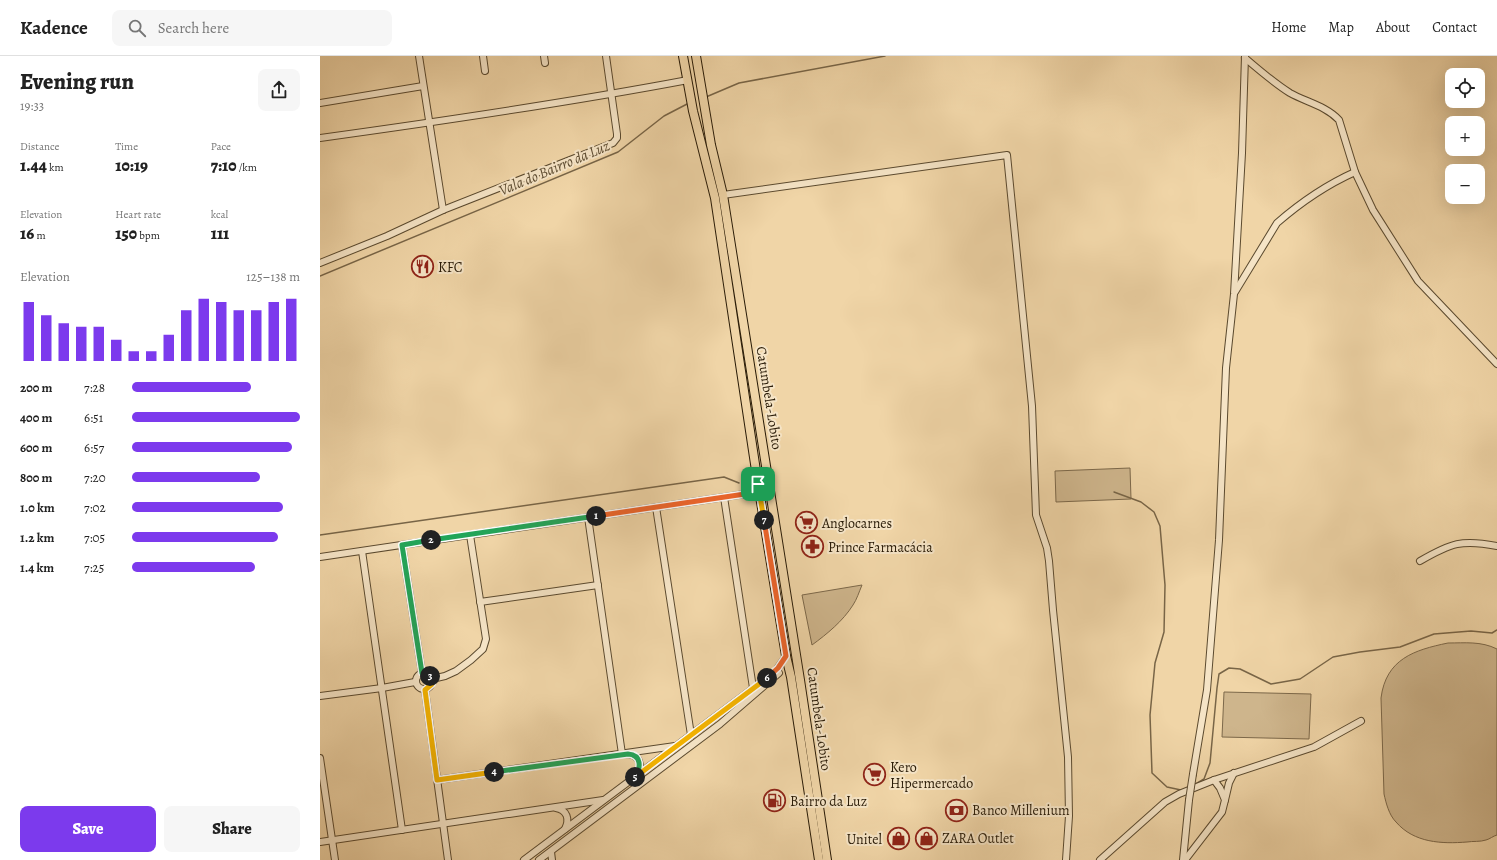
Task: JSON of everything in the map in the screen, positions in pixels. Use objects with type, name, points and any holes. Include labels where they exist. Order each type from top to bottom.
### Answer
[{"type":"main road","name":"Catumbela-Lobito","points":[[683,56],[693,111],[715,198],[760,497],[790,675],[818,860]]},
{"type":"main road","name":"Catumbela-Lobito","points":[[696,56],[704,108],[723,195],[827,860]]},
{"type":"street","points":[[419,56],[444,210]]},
{"type":"street","points":[[483,56],[485,71]]},
{"type":"street","points":[[320,261],[613,143],[617,138],[617,134],[606,56]]},
{"type":"street","points":[[1245,57],[1288,92],[1334,114],[1338,120],[1355,172],[1372,210],[1418,281],[1497,364]]},
{"type":"street","points":[[1184,860],[1189,800],[1207,682],[1218,540],[1226,368],[1234,294],[1242,153],[1245,57]]},
{"type":"street","points":[[320,138],[429,123],[612,94],[688,80]]},
{"type":"street","points":[[320,103],[423,86]]},
{"type":"street","points":[[723,195],[1007,155],[1032,406],[1036,515],[1047,548],[1049,561],[1068,757],[1069,816],[1066,860]]},
{"type":"street","points":[[1234,294],[1276,223],[1331,183],[1355,172]]},
{"type":"street","points":[[745,494],[758,484]]},
{"type":"street","points":[[320,557],[745,494],[752,494],[760,497]]},
{"type":"street","points":[[724,497],[753,688]]},
{"type":"street","points":[[656,507],[691,735]]},
{"type":"street","points":[[588,517],[622,754]]},
{"type":"street","points":[[432,679],[445,676],[456,671],[471,660],[483,648],[486,639],[470,534]]},
{"type":"street","points":[[1420,561],[1444,548],[1458,543],[1477,542],[1497,546]]},
{"type":"street","points":[[402,545],[422,673]]},
{"type":"street","points":[[362,551],[402,830]]},
{"type":"street","points":[[480,602],[598,585]]},
{"type":"street","points":[[524,860],[771,674],[778,668],[786,656]]},
{"type":"street","points":[[422,673],[429,675],[432,679]]},
{"type":"street","points":[[415,682],[418,675],[422,673]]},
{"type":"street","points":[[771,674],[790,675]]},
{"type":"street","points":[[539,860],[720,724],[779,674]]},
{"type":"street","points":[[425,690],[430,687],[432,679]]},
{"type":"street","points":[[320,696],[415,682]]},
{"type":"street","points":[[415,682],[419,688],[425,690]]},
{"type":"street","points":[[425,690],[448,860]]},
{"type":"street","points":[[1100,860],[1165,802],[1214,780],[1314,747],[1361,721]]},
{"type":"street","points":[[437,780],[676,746]]},
{"type":"street","points":[[622,754],[632,754],[637,757],[640,762],[639,770],[634,778]]},
{"type":"street","points":[[320,758],[335,860]]},
{"type":"street","points":[[1184,860],[1222,812],[1229,783],[1234,773]]},
{"type":"street","points":[[1214,780],[1220,788],[1225,800]]},
{"type":"street","points":[[320,842],[605,799]]},
{"type":"street","points":[[552,807],[564,811],[567,816],[568,822],[564,830]]},
{"type":"street","points":[[550,852],[552,860]]},
{"type":"shaded area","points":[[1130,468],[1131,499],[1056,502],[1055,471]]},
{"type":"shaded area","points":[[862,585],[857,598],[840,622],[812,645],[802,595]]},
{"type":"shaded area","points":[[1448,643],[1479,644],[1491,646],[1497,649],[1497,835],[1484,841],[1448,843],[1429,841],[1411,834],[1403,829],[1391,816],[1384,794],[1381,698],[1384,685],[1395,665],[1404,658],[1424,649]]},
{"type":"shaded area","points":[[1224,692],[1311,694],[1309,739],[1222,737]]},
{"type":"waterway","name":"Vala do Bairro da Luz","points":[[706,97],[739,83],[885,56]]},
{"type":"waterway","name":"Vala do Bairro da Luz","points":[[320,276],[618,152],[664,116],[689,103]]},
{"type":"waterway","points":[[320,535],[724,477],[739,483]]},
{"type":"waterway","points":[[1114,492],[1141,502],[1154,512],[1160,526],[1165,585],[1164,632],[1155,663],[1150,715],[1152,773],[1167,787],[1181,790]]},
{"type":"waterway","points":[[1194,785],[1204,779],[1210,763],[1219,674],[1229,668],[1240,669],[1271,684],[1300,679],[1333,657],[1400,647],[1434,634],[1471,631],[1492,633],[1497,630]]},
{"type":"place","name":"KFC","points":[[423,267]]},
{"type":"place","name":"Anglocarnes","points":[[807,523]]},
{"type":"place","name":"Prince Farmacácia","points":[[812,547]]},
{"type":"place","name":"Kero Hipermercado","points":[[874,775]]},
{"type":"place","name":"Bairro da Luz","points":[[775,801]]},
{"type":"place","name":"Banco Millenium","points":[[956,810]]},
{"type":"place","name":"ZARA Outlet","points":[[926,838]]},
{"type":"place","name":"Unitel","points":[[898,839]]},
{"type":"route","points":[[758,484],[786,656],[775,672],[634,778],[639,770],[640,762],[637,757],[632,754],[622,754],[437,780],[425,690],[432,684],[432,679],[429,675],[422,673],[402,545],[745,494],[754,489],[758,484]]}]
